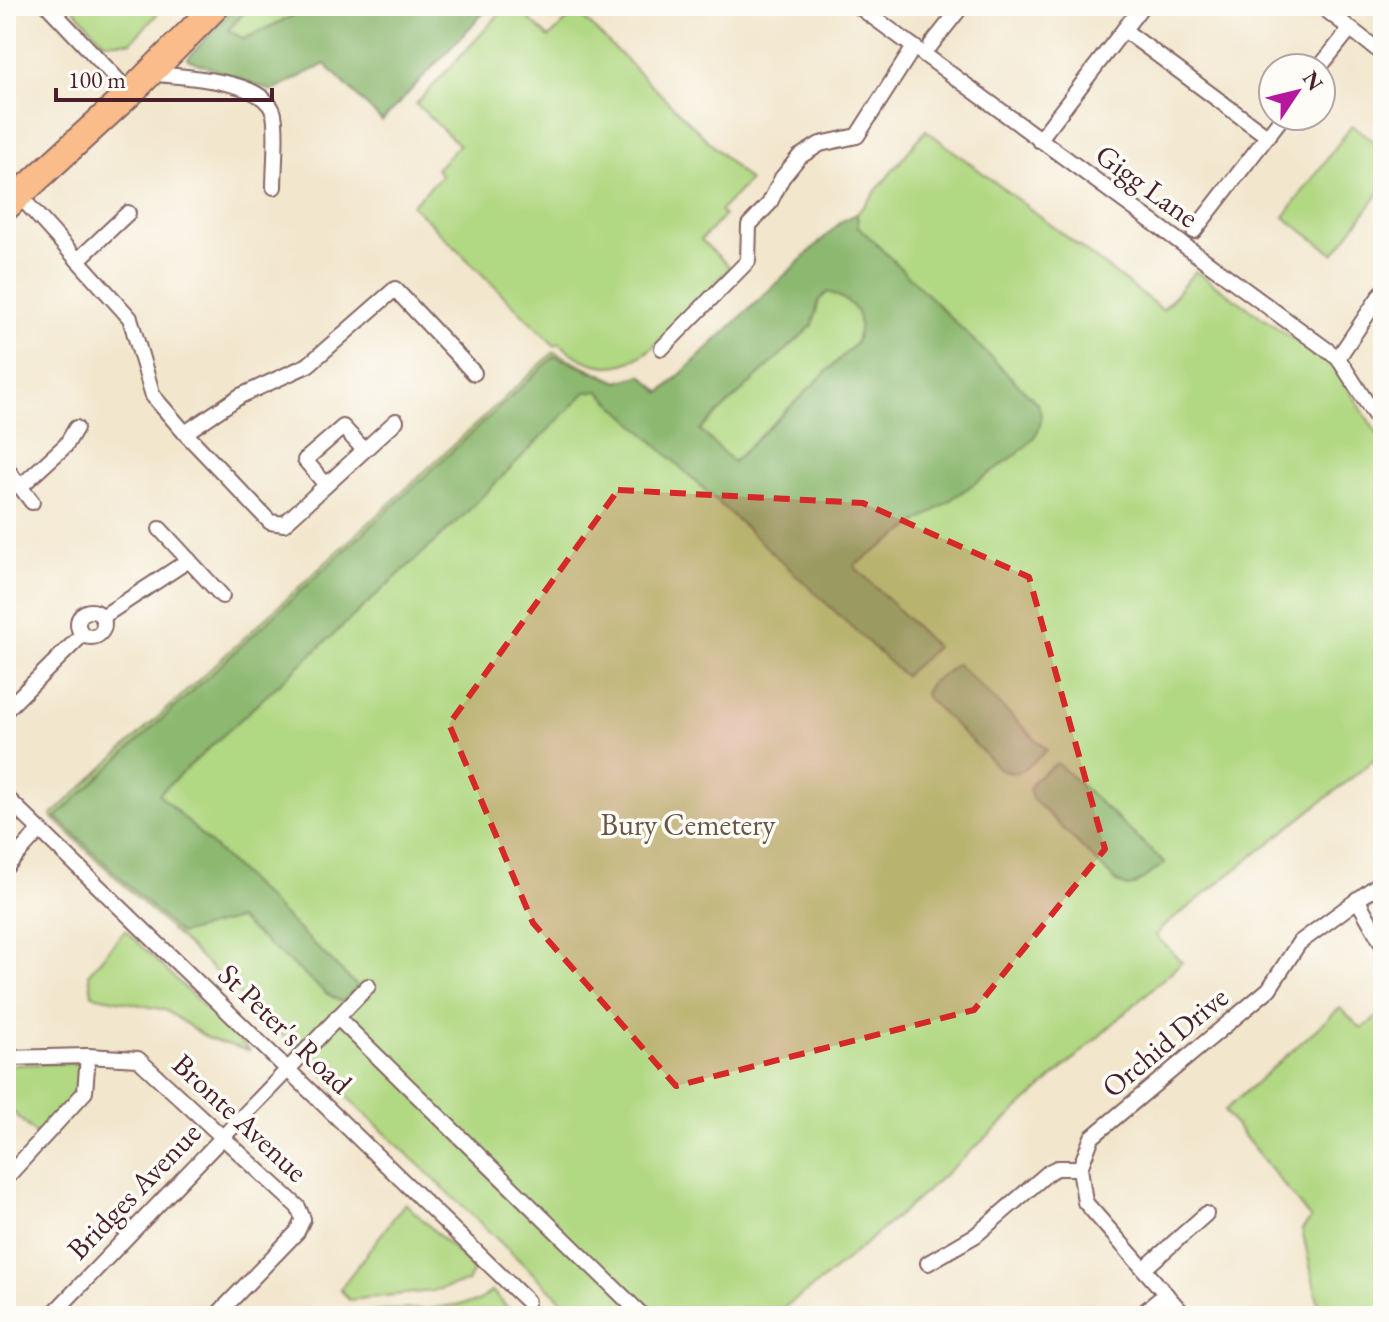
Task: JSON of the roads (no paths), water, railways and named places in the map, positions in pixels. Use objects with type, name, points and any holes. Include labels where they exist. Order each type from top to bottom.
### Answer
[{"type":"highway","points":[[13,201],[151,73],[216,6]]},
{"type":"street","points":[[48,6],[130,93]]},
{"type":"street","name":"Gigg Lane","points":[[858,6],[1338,358],[1383,428]]},
{"type":"street","points":[[931,45],[962,6]]},
{"type":"street","points":[[1039,140],[1142,6]]},
{"type":"street","points":[[1321,6],[1383,54]]},
{"type":"street","points":[[1332,52],[1350,29]]},
{"type":"street","points":[[1124,30],[1267,136]]},
{"type":"street","points":[[662,348],[748,261],[749,225],[769,204],[782,178],[799,157],[820,144],[857,136],[914,47]]},
{"type":"street","points":[[151,73],[243,87],[264,98],[275,113],[274,187]]},
{"type":"street","points":[[1194,231],[1270,132]]},
{"type":"street","points":[[13,201],[78,260],[130,318],[153,396],[270,522],[284,524],[396,421]]},
{"type":"street","points":[[78,260],[128,213]]},
{"type":"street","points":[[185,433],[240,396],[308,365],[395,289],[474,373]]},
{"type":"street","points":[[1338,358],[1383,291]]},
{"type":"street","points":[[326,485],[305,460],[343,427],[364,450]]},
{"type":"street","points":[[20,487],[66,445],[76,428]]},
{"type":"street","points":[[6,468],[32,502]]},
{"type":"street","points":[[160,529],[222,596]]},
{"type":"street","points":[[6,710],[83,634],[92,637],[100,634],[104,628],[102,617],[189,560]]},
{"type":"street","name":"St Peter's Road","points":[[6,797],[527,1301]]},
{"type":"street","points":[[6,867],[40,830]]},
{"type":"street","name":"Orchid Drive","points":[[1080,1168],[1092,1137],[1269,989],[1299,943],[1383,881]]},
{"type":"street","points":[[1357,899],[1383,945]]},
{"type":"street","name":"Bridges Avenue","points":[[51,1316],[368,986]]},
{"type":"street","points":[[337,1017],[643,1316]]},
{"type":"street","points":[[6,1178],[85,1092],[88,1056]]},
{"type":"street","name":"Bronte Avenue","points":[[6,1058],[88,1056],[138,1059],[298,1207],[303,1219],[297,1232],[216,1316]]},
{"type":"street","points":[[928,1263],[976,1235],[1049,1172],[1057,1168],[1080,1168],[1085,1202],[1185,1316]]},
{"type":"street","points":[[1144,1269],[1206,1214]]},
{"type":"street","points":[[1139,1316],[1166,1294]]},
{"type":"park label","name":"Bury Cemetery","points":[[688,825]]}]
